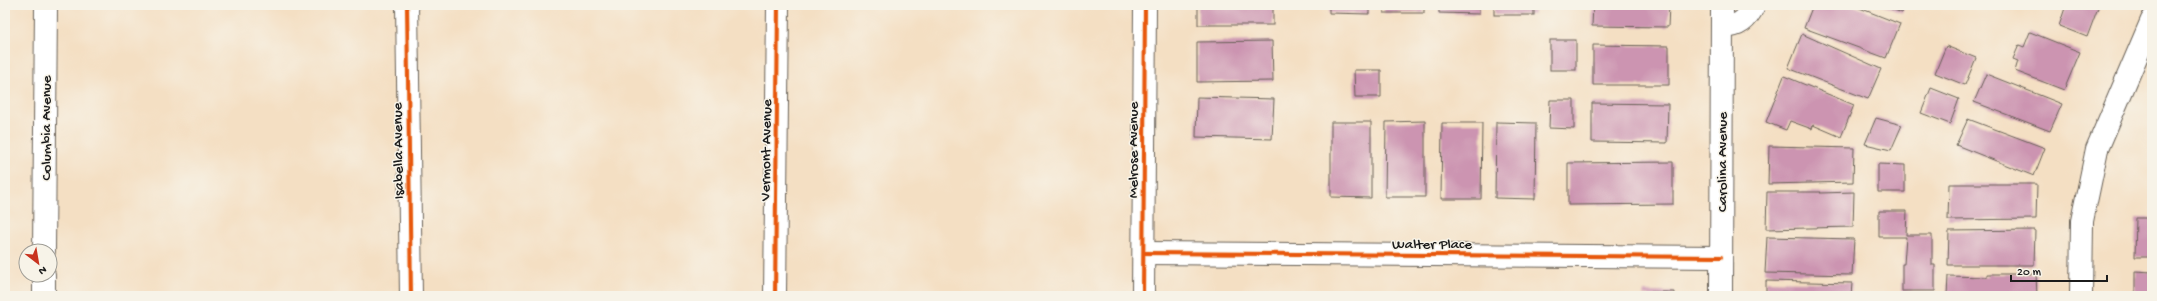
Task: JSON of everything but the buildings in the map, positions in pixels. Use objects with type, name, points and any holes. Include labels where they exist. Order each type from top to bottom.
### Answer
[{"type":"street","name":"Columbia Avenue","points":[[44,243],[46,5]]},
{"type":"street","name":"Isabella Avenue","points":[[407,5],[411,296]]},
{"type":"street","name":"Vermont Avenue","points":[[775,296],[778,5]]},
{"type":"street","name":"Melrose Avenue","points":[[1143,296],[1145,5]]},
{"type":"street","name":"Carolina Avenue","points":[[1721,296],[1722,5]]},
{"type":"street","points":[[1722,27],[1731,27],[1740,24],[1747,18],[1754,5]]},
{"type":"street","points":[[2081,296],[2082,221],[2097,149],[2152,20]]},
{"type":"street","name":"Walter Place","points":[[1144,253],[1721,257]]},
{"type":"street","points":[[44,283],[44,296]]},
{"type":"cycle path","points":[[407,5],[411,296]]},
{"type":"cycle path","points":[[775,296],[778,5]]},
{"type":"cycle path","points":[[1143,296],[1145,5]]},
{"type":"cycle path","points":[[1144,253],[1721,257]]}]
